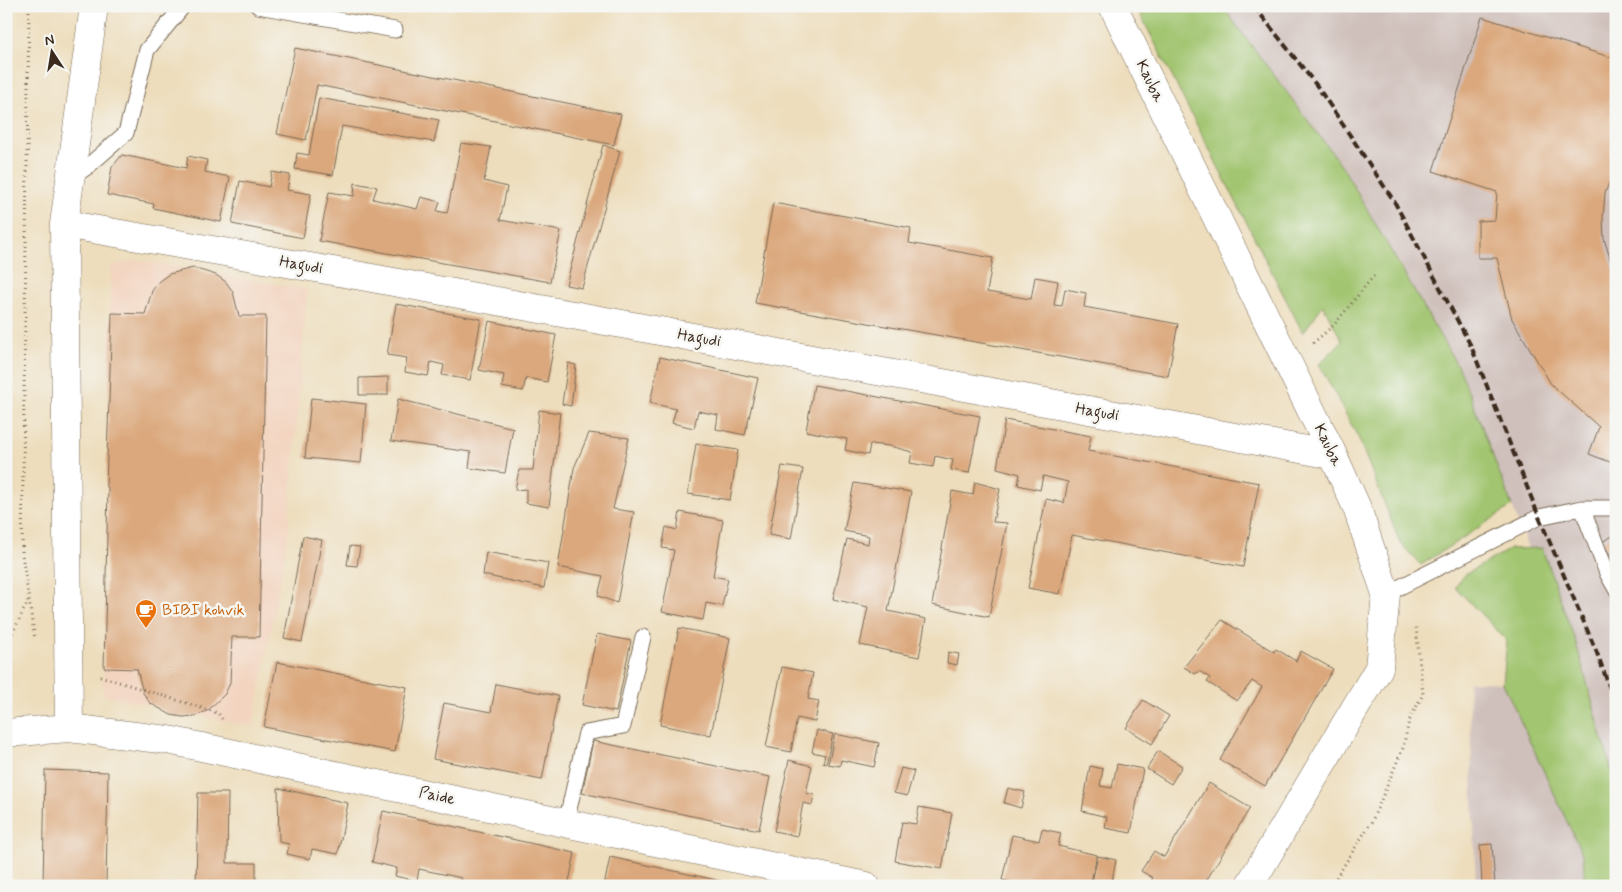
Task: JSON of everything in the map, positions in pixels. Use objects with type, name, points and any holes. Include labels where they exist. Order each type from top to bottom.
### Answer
[{"type":"street","points":[[69,728],[64,224],[94,6]]},
{"type":"street","name":"Kauba","points":[[1113,6],[1333,455],[1357,508],[1386,594],[1379,668],[1249,886]]},
{"type":"street","name":"Hagudi","points":[[64,224],[369,277],[1333,455]]},
{"type":"street","name":"Paide","points":[[6,733],[69,728],[168,740],[866,886]]},
{"type":"lane","points":[[71,178],[88,167],[126,133],[147,50],[184,6]]},
{"type":"lane","points":[[258,6],[395,30]]},
{"type":"lane","points":[[1386,594],[1539,517],[1582,508],[1616,508]]},
{"type":"lane","points":[[1582,508],[1607,573],[1616,589]]},
{"type":"lane","points":[[566,823],[586,733],[623,726],[643,637]]},
{"type":"path","points":[[6,647],[28,601],[22,554],[29,6]]},
{"type":"path","points":[[1288,365],[1334,325],[1376,273]]},
{"type":"path","points":[[1330,886],[1372,821],[1403,748],[1409,720],[1423,694],[1414,621]]},
{"type":"path","points":[[98,671],[100,676],[218,713],[244,756]]},
{"type":"shaded area","points":[[1222,6],[1616,6],[1616,802],[1532,559],[1461,372],[1342,166]]},
{"type":"shaded area","points":[[135,260],[307,290],[288,535],[253,727],[103,695],[111,266]]},
{"type":"shaded area","points":[[1469,681],[1503,683],[1583,856],[1585,886],[1476,886]]},
{"type":"green space","points":[[1136,6],[1222,6],[1342,166],[1461,372],[1512,506],[1421,565],[1400,543],[1358,437],[1319,364],[1342,341],[1323,305],[1303,333]]},
{"type":"green space","points":[[1542,548],[1576,643],[1616,787],[1616,886],[1585,886],[1583,856],[1503,683],[1507,641],[1455,587],[1466,574],[1510,549]]},
{"type":"building","points":[[1482,17],[1616,59],[1616,166],[1605,193],[1603,218],[1604,239],[1616,277],[1615,464],[1589,454],[1599,427],[1551,384],[1512,319],[1497,258],[1478,258],[1478,221],[1495,220],[1497,192],[1433,171]]},
{"type":"building","points":[[295,48],[621,114],[614,145],[317,85],[306,140],[277,134]]},
{"type":"building","points":[[319,98],[439,120],[434,142],[342,126],[333,175],[295,169],[297,153],[309,155]]},
{"type":"building","points":[[461,143],[491,147],[484,181],[507,187],[500,220],[561,231],[550,282],[319,241],[329,192],[354,196],[355,183],[377,187],[373,199],[417,209],[421,197],[440,202],[437,211],[447,213]]},
{"type":"building","points":[[603,145],[620,151],[582,288],[566,285]]},
{"type":"building","points":[[122,155],[186,168],[188,156],[207,160],[205,172],[230,177],[221,222],[153,208],[154,204],[107,195],[112,167]]},
{"type":"building","points":[[272,172],[290,175],[287,190],[311,194],[303,238],[232,224],[240,181],[269,187]]},
{"type":"building","points":[[773,203],[911,228],[909,243],[993,258],[987,292],[1031,299],[1035,277],[1058,281],[1054,305],[1062,306],[1065,289],[1086,293],[1084,307],[1178,324],[1168,376],[755,303]]},
{"type":"building","points":[[193,268],[216,275],[226,282],[233,292],[239,316],[266,316],[259,637],[232,637],[230,683],[225,694],[207,711],[195,716],[183,717],[171,715],[150,703],[143,693],[137,669],[104,668],[108,487],[106,486],[112,313],[145,314],[152,291],[159,281],[169,274]]},
{"type":"building","points":[[396,304],[481,319],[470,380],[442,375],[444,365],[431,362],[428,376],[405,372],[407,358],[387,355]]},
{"type":"building","points":[[489,321],[556,335],[547,382],[526,378],[523,391],[502,387],[504,375],[479,370]]},
{"type":"building","points":[[660,357],[758,378],[745,435],[716,429],[718,415],[698,411],[694,428],[672,423],[676,409],[650,403]]},
{"type":"building","points":[[568,363],[576,365],[571,406],[562,404]]},
{"type":"building","points":[[388,377],[388,395],[359,395],[359,378]]},
{"type":"building","points":[[814,385],[980,416],[969,473],[951,470],[953,460],[935,456],[933,467],[910,463],[912,452],[890,446],[870,444],[868,455],[845,450],[847,439],[806,431]]},
{"type":"building","points":[[311,398],[366,404],[361,463],[305,458]]},
{"type":"building","points":[[398,399],[513,428],[505,473],[469,468],[471,452],[391,441]]},
{"type":"building","points":[[539,410],[560,413],[549,507],[526,503],[526,489],[515,490],[519,470],[533,470]]},
{"type":"building","points":[[1005,420],[1091,436],[1088,451],[1259,483],[1243,567],[1072,535],[1060,594],[1028,588],[1046,499],[1064,503],[1068,482],[1043,476],[1040,490],[1018,485],[1020,474],[997,468]]},
{"type":"building","points":[[589,433],[629,438],[613,509],[634,512],[617,603],[598,596],[603,576],[558,567],[574,468]]},
{"type":"building","points":[[696,444],[738,450],[730,500],[688,494]]},
{"type":"building","points":[[782,466],[803,469],[791,539],[769,535]]},
{"type":"building","points":[[975,482],[1000,489],[993,522],[1007,523],[989,617],[932,605],[952,491],[973,495]]},
{"type":"building","points":[[854,483],[911,492],[888,611],[926,619],[919,657],[860,645],[868,607],[833,599],[847,539],[868,544],[869,536],[844,531]]},
{"type":"building","points":[[680,512],[723,520],[713,576],[728,579],[722,606],[706,603],[703,620],[662,612],[674,550],[662,548],[666,527],[677,530]]},
{"type":"building","points":[[1616,534],[1616,564],[1602,542]]},
{"type":"building","points":[[303,536],[322,540],[302,642],[284,638]]},
{"type":"building","points":[[350,546],[360,547],[357,566],[347,565]]},
{"type":"building","points":[[486,552],[548,563],[544,588],[483,575]]},
{"type":"building","points":[[1222,620],[1274,652],[1276,649],[1296,661],[1301,651],[1333,669],[1265,786],[1220,760],[1262,687],[1252,681],[1237,701],[1207,682],[1210,678],[1199,671],[1195,674],[1184,667]]},
{"type":"building","points":[[679,628],[730,638],[711,735],[660,725]]},
{"type":"building","points":[[597,634],[631,641],[616,712],[582,705]]},
{"type":"building","points":[[948,652],[959,654],[957,665],[947,663]]},
{"type":"building","points":[[277,662],[407,687],[395,752],[264,727]]},
{"type":"building","points":[[782,667],[813,673],[808,699],[819,701],[815,722],[797,718],[791,752],[766,747]]},
{"type":"building","points":[[496,684],[558,696],[542,780],[433,759],[444,703],[491,712]]},
{"type":"building","points":[[1143,700],[1169,716],[1152,744],[1126,728]]},
{"type":"building","points":[[817,730],[833,734],[826,764],[823,763],[825,755],[812,752]]},
{"type":"building","points":[[835,734],[879,743],[874,767],[841,760],[840,766],[828,764]]},
{"type":"building","points":[[593,741],[770,777],[759,830],[582,793]]},
{"type":"building","points":[[1158,751],[1182,766],[1171,784],[1147,769]]},
{"type":"building","points":[[789,760],[812,766],[806,793],[814,795],[812,805],[803,803],[797,836],[774,831]]},
{"type":"building","points":[[1117,764],[1143,769],[1131,833],[1105,828],[1107,817],[1082,811],[1090,766],[1103,769],[1100,786],[1112,788]]},
{"type":"building","points":[[901,768],[914,771],[907,796],[894,793]]},
{"type":"building","points":[[45,770],[108,772],[106,886],[43,886]]},
{"type":"building","points":[[1209,783],[1250,808],[1203,886],[1148,886],[1153,878],[1141,871],[1154,851],[1164,857]]},
{"type":"building","points":[[278,788],[348,803],[338,854],[312,849],[310,859],[287,854],[289,844],[279,842]]},
{"type":"building","points":[[1008,788],[1025,792],[1021,808],[1004,803]]},
{"type":"building","points":[[198,793],[228,793],[227,863],[256,863],[256,886],[196,886]]},
{"type":"building","points":[[919,807],[952,813],[942,869],[895,861],[902,822],[916,824]]},
{"type":"building","points":[[383,811],[575,853],[568,886],[460,886],[462,878],[419,869],[417,881],[395,876],[397,868],[372,862]]},
{"type":"building","points":[[1042,829],[1061,833],[1058,846],[1097,855],[1090,886],[1028,886],[1002,880],[1012,835],[1039,841]]},
{"type":"building","points":[[1492,844],[1495,886],[1482,886],[1480,845]]},
{"type":"building","points":[[1098,856],[1116,860],[1111,886],[1091,886]]},
{"type":"building","points":[[610,857],[739,885],[739,886],[604,886]]},
{"type":"railway","points":[[1254,6],[1317,86],[1394,201],[1471,346],[1539,517],[1597,653],[1616,705]]},
{"type":"place","name":"BIBI kohvik","points":[[146,629]]}]
